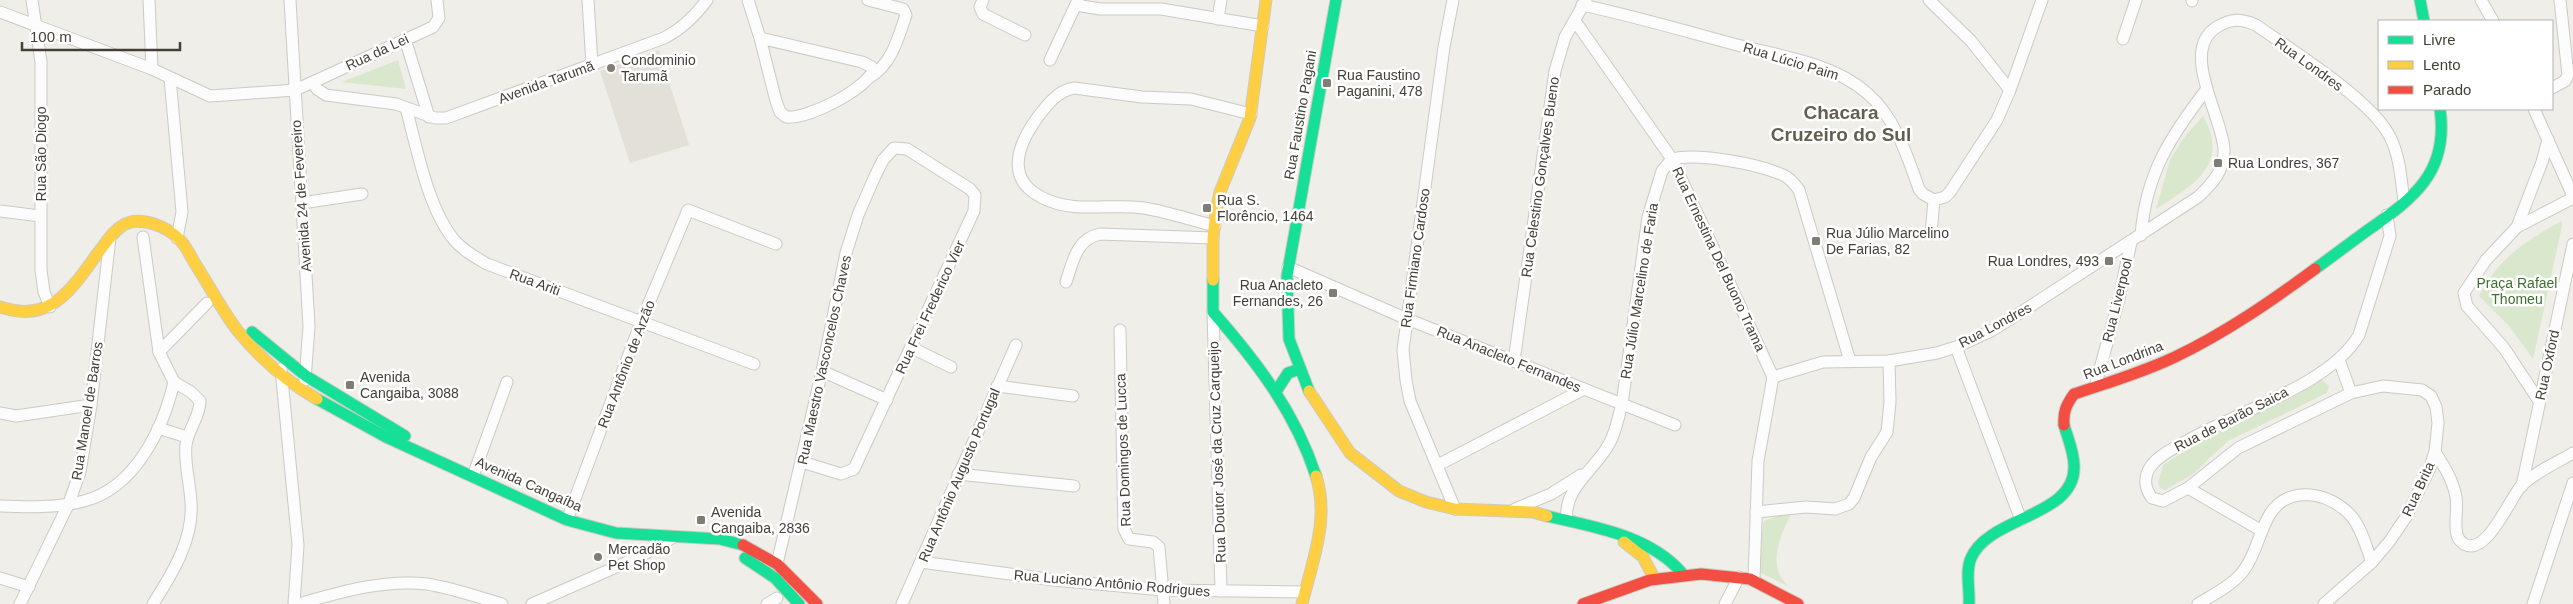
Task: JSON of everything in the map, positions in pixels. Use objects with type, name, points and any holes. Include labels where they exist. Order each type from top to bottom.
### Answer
[{"type":"street","name":"Rua São Diogo","points":[[32,0],[41,62],[41,270],[44,292],[50,307]]},
{"type":"street","points":[[149,0],[152,69]]},
{"type":"street","name":"Avenida 24 de Fevereiro","points":[[290,0],[309,326],[305,392]]},
{"type":"street","name":"Rua da Lei","points":[[0,12],[152,69],[210,96],[294,90],[314,82],[437,23],[437,0]]},
{"type":"street","points":[[588,0],[592,65]]},
{"type":"street","name":"Avenida Tarumã","points":[[429,117],[446,118],[675,33],[690,20],[707,0]]},
{"type":"street","points":[[748,0],[776,101],[780,112],[786,117],[800,115],[834,102],[853,92],[870,77],[882,70],[893,52],[906,15],[903,10],[868,0]]},
{"type":"street","points":[[1218,19],[1221,0]]},
{"type":"street","points":[[1266,0],[1251,114],[1220,192],[1214,226],[1214,312],[1249,351],[1277,390],[1306,414],[1322,502],[1317,546],[1302,604]]},
{"type":"street","name":"Rua Faustino Pagani","points":[[1336,0],[1288,267],[1286,310],[1288,339],[1300,369],[1306,414],[1369,470],[1399,491],[1426,502],[1455,509],[1533,512],[1619,534],[1645,544],[1670,559],[1682,573]]},
{"type":"street","name":"Rua Firmiano Cardoso","points":[[1453,0],[1444,46],[1403,350],[1406,380],[1417,419],[1455,509]]},
{"type":"street","points":[[1929,0],[1971,41],[2010,90]]},
{"type":"street","points":[[1931,234],[1934,200],[1945,198],[1950,192],[1997,120],[2010,90],[2042,0]]},
{"type":"street","points":[[2123,39],[2136,0]]},
{"type":"street","points":[[2420,0],[2424,20]]},
{"type":"street","points":[[2481,0],[2492,20]]},
{"type":"street","points":[[2553,87],[2565,81],[2568,75],[2560,0]]},
{"type":"street","points":[[979,1],[980,11],[989,18],[1025,35]]},
{"type":"street","points":[[1050,60],[1077,3],[1100,9],[1162,5],[1218,19],[1263,26]]},
{"type":"street","name":"Rua Celestino Gonçalves Bueno","points":[[1514,361],[1555,71],[1565,38],[1584,3]]},
{"type":"street","name":"Rua Lúcio Paim","points":[[1584,3],[1799,61],[1846,79],[1868,94],[1889,117],[1919,189],[1923,194],[1934,200]]},
{"type":"street","name":"Rua Londres","points":[[1774,377],[1823,362],[1889,361],[1937,353],[1956,347],[2015,316],[2198,198],[2212,184],[2221,169],[2224,150],[2220,129],[2206,90],[2201,62],[2202,44],[2210,31],[2227,20],[2243,20],[2256,25],[2345,90],[2378,121],[2388,133],[2394,146],[2399,162],[2404,202]]},
{"type":"street","name":"Rua Ernestina Del Buono Trama","points":[[1575,21],[1672,159],[1774,377]]},
{"type":"street","points":[[405,38],[429,117]]},
{"type":"street","points":[[760,38],[862,62],[872,67],[873,71],[870,77]]},
{"type":"street","points":[[170,78],[182,212],[177,238]]},
{"type":"street","points":[[314,82],[316,89],[326,95],[380,102],[406,108],[429,117]]},
{"type":"street","points":[[1214,226],[1143,208],[1082,207],[1054,203],[1032,192],[1024,184],[1019,174],[1018,152],[1031,126],[1042,111],[1064,90],[1074,88],[1142,97],[1191,99],[1251,114]]},
{"type":"street","points":[[2141,235],[2149,192],[2160,157],[2181,122],[2206,90]]},
{"type":"street","name":"Rua Ariti","points":[[406,108],[431,193],[445,227],[468,254],[487,264],[754,364]]},
{"type":"street","name":"Rua Londrina","points":[[1969,604],[1968,573],[1978,546],[1990,536],[2056,500],[2066,492],[2072,481],[2074,457],[2063,422],[2063,410],[2074,394],[2174,357],[2214,336],[2313,271],[2404,202],[2422,186],[2432,170],[2439,147],[2440,110]]},
{"type":"street","points":[[2534,110],[2573,197],[2517,227],[2500,243],[2476,272],[2467,286],[2463,299],[2504,348],[2539,401]]},
{"type":"street","points":[[2517,227],[2542,162],[2548,140]]},
{"type":"street","name":"Rua Frei Frederico Vier","points":[[802,462],[834,473],[849,473],[854,469],[912,348],[974,211],[975,195],[956,180],[907,149],[894,148],[883,160]]},
{"type":"street","points":[[1672,159],[1701,156],[1779,173],[1791,180],[1799,190],[1850,361]]},
{"type":"street","name":"Rua Júlio Marcelino de Faria","points":[[1567,520],[1566,510],[1572,493],[1610,443],[1622,404],[1648,217],[1662,171],[1672,159]]},
{"type":"street","name":"Rua Maestro Vasconcelos Chaves","points":[[777,564],[802,462],[846,254],[858,214],[883,160]]},
{"type":"street","points":[[302,203],[362,194]]},
{"type":"street","points":[[0,210],[40,216]]},
{"type":"street","name":"Rua Antônio de Arzão","points":[[567,520],[640,322],[688,210],[776,244]]},
{"type":"street","points":[[2351,393],[2339,360],[2352,347],[2359,335],[2390,236],[2387,215]]},
{"type":"street","name":"Avenida Cangaíba","points":[[0,307],[14,314],[23,315],[41,312],[50,307],[71,287],[111,236],[126,223],[142,221],[168,230],[177,238],[238,329],[282,375],[305,392],[386,437],[436,458],[567,520],[616,533],[672,538],[720,539],[741,544],[777,564],[817,604]]},
{"type":"street","points":[[1066,282],[1076,252],[1090,236],[1100,234],[1213,238]]},
{"type":"street","name":"Rua Manoel de Barros","points":[[20,604],[69,503],[80,472],[91,405],[111,236]]},
{"type":"street","points":[[143,237],[159,352],[174,382],[191,392],[200,402],[200,408],[187,437],[186,453],[192,504],[190,521],[179,560],[153,604]]},
{"type":"street","name":"Rua Liverpool","points":[[2095,387],[2119,299],[2131,242]]},
{"type":"street","name":"Rua Oxford","points":[[2522,486],[2573,244]]},
{"type":"street","name":"Rua Anacleto Fernandes","points":[[1288,267],[1407,319],[1675,425]]},
{"type":"street","points":[[159,352],[207,303]]},
{"type":"street","name":"Avenida Cangaíba","points":[[221,304],[281,358],[306,376],[391,427],[436,458]]},
{"type":"street","name":"Rua Doutor José da Cruz Carqueijo","points":[[1214,312],[1221,591]]},
{"type":"street","name":"Rua Domingos de Lucca","points":[[1120,330],[1124,529],[1129,539],[1152,542],[1159,547],[1164,604]]},
{"type":"street","name":"Rua Antônio Augusto Portugal","points":[[902,604],[1016,345]]},
{"type":"street","points":[[1956,347],[2021,520]]},
{"type":"street","points":[[912,348],[951,367]]},
{"type":"street","points":[[281,358],[298,545],[294,604]]},
{"type":"street","name":"Rua de Barão Saica","points":[[2339,360],[2278,396],[2214,426],[2179,445],[2155,462],[2146,476],[2148,492],[2158,501],[2174,497],[2238,448],[2351,393]]},
{"type":"street","points":[[1756,512],[1806,507],[1835,510],[1849,504],[1854,498],[1871,457],[1887,432],[1890,402],[1889,361]]},
{"type":"street","points":[[1277,390],[1288,373],[1300,369]]},
{"type":"street","points":[[822,371],[887,400]]},
{"type":"street","points":[[1754,580],[1758,461],[1774,377]]},
{"type":"street","points":[[0,506],[84,501],[118,483],[144,454],[158,428],[174,382]]},
{"type":"street","points":[[473,476],[507,382]]},
{"type":"street","points":[[997,386],[1073,396]]},
{"type":"street","name":"Rua Brita","points":[[2324,604],[2372,562],[2389,542],[2406,517],[2435,452],[2438,423],[2436,407],[2431,396],[2422,390],[2410,387],[2383,386],[2351,393]]},
{"type":"street","points":[[1438,465],[1584,389]]},
{"type":"street","points":[[0,413],[16,416],[91,405]]},
{"type":"street","points":[[158,428],[187,437]]},
{"type":"street","points":[[2435,452],[2447,472],[2454,490],[2457,535],[2461,542],[2468,546],[2476,546],[2485,540],[2522,486],[2537,474],[2573,453]]},
{"type":"street","name":"Rua Júlio Marcelino de Faria","points":[[1512,510],[1551,494],[1594,466]]},
{"type":"street","points":[[958,474],[1074,486]]},
{"type":"street","points":[[2533,604],[2573,484]]},
{"type":"street","points":[[2188,488],[2262,531]]},
{"type":"street","points":[[2198,604],[2225,587],[2244,570],[2270,514],[2288,497],[2308,494],[2327,498],[2353,517],[2372,562]]},
{"type":"street","name":"Rua Faustino Pagani","points":[[1607,532],[1640,552],[1649,563],[1654,578]]},
{"type":"street","points":[[532,604],[641,556],[672,538]]},
{"type":"street","name":"Avenida Cangaíba","points":[[701,539],[754,563],[775,578],[799,604]]},
{"type":"street","name":"Rua Luciano Antônio Rodrigues","points":[[921,562],[1054,580],[1163,590],[1304,592]]},
{"type":"street","points":[[1583,604],[1654,578],[1682,573],[1738,576],[1754,580],[1798,604]]},
{"type":"street","points":[[1725,604],[1738,576]]},
{"type":"street","points":[[0,578],[29,587]]},
{"type":"street","points":[[299,604],[347,591],[392,584],[421,584],[502,604]]},
{"type":"shaded area","points":[[659,50],[689,145],[630,163],[600,71]]},
{"type":"green space","points":[[398,60],[406,89],[342,82]]},
{"type":"green space","points":[[2203,116],[2210,133],[2213,148],[2210,161],[2194,182],[2156,209],[2170,160],[2183,139]]},
{"type":"green space","name":"Praça Rafael Thomeu","points":[[2562,221],[2533,359],[2510,327],[2479,296],[2495,271],[2514,251]]},
{"type":"green space","points":[[2321,379],[2329,386],[2327,393],[2228,441],[2193,474],[2165,490],[2160,488],[2158,483],[2163,465],[2206,438],[2291,398]]},
{"type":"green space","points":[[1793,511],[1780,541],[1777,558],[1777,566],[1781,578],[1788,586],[1761,573],[1761,538],[1764,521]]},
{"type":"traffic: fast","points":[[1309,391],[1289,339],[1287,276],[1336,0]]},
{"type":"traffic: fast","points":[[2420,0],[2424,20]]},
{"type":"traffic: fast","points":[[2315,269],[2385,218],[2425,181],[2433,167],[2439,150],[2441,131],[2440,110]]},
{"type":"traffic: fast","points":[[1213,280],[1213,312],[1245,350],[1286,409],[1316,476]]},
{"type":"traffic: fast","points":[[252,332],[306,376],[405,436]]},
{"type":"traffic: fast","points":[[1277,390],[1288,373],[1300,369]]},
{"type":"traffic: fast","points":[[317,399],[386,437],[567,520],[616,533],[720,539],[743,545]]},
{"type":"traffic: fast","points":[[1969,604],[1969,563],[1981,544],[1995,533],[2047,506],[2061,496],[2071,483],[2074,461],[2064,425]]},
{"type":"traffic: fast","points":[[1547,516],[1602,529],[1637,541],[1669,560],[1682,573]]},
{"type":"traffic: fast","points":[[745,558],[775,578],[799,604]]},
{"type":"traffic: slow","points":[[1213,280],[1213,238],[1216,211],[1220,192],[1250,118],[1266,0]]},
{"type":"traffic: slow","points":[[0,307],[18,311],[34,311],[48,306],[60,299],[71,288],[114,232],[121,226],[139,221],[154,224],[169,231],[182,242],[231,322],[255,350],[284,377],[317,399]]},
{"type":"traffic: slow","points":[[1309,391],[1350,453],[1399,491],[1426,502],[1455,509],[1533,512],[1547,516]]},
{"type":"traffic: slow","points":[[1302,604],[1315,556],[1320,524],[1320,492],[1316,476]]},
{"type":"traffic: slow","points":[[1624,542],[1643,557],[1654,578]]},
{"type":"traffic: jam","points":[[2064,425],[2066,409],[2074,394],[2150,368],[2194,348],[2247,316],[2315,269]]},
{"type":"traffic: jam","points":[[743,545],[777,564],[817,604]]},
{"type":"traffic: jam","points":[[1583,604],[1650,580],[1701,574],[1750,579],[1798,604]]},
{"type":"place","name":"Condominio Tarumã","points":[[611,68]]},
{"type":"place","name":"Rua Faustino Paganini, 478","points":[[1327,83]]},
{"type":"place","name":"Rua Londres, 367","points":[[2218,163]]},
{"type":"place","name":"Rua S. Florêncio, 1464","points":[[1207,208]]},
{"type":"place","name":"Rua Júlio Marcelino De Farias, 82","points":[[1816,241]]},
{"type":"place","name":"Rua Londres, 493","points":[[2109,261]]},
{"type":"place","name":"Rua Anacleto Fernandes, 26","points":[[1333,293]]},
{"type":"place","name":"Avenida Cangaiba, 3088","points":[[350,385]]},
{"type":"place","name":"Avenida Cangaiba, 2836","points":[[701,520]]},
{"type":"place","name":"Mercadão Pet Shop","points":[[598,557]]},
{"type":"district","name":"Chacara Cruzeiro do Sul","points":[[1841,123]]}]
